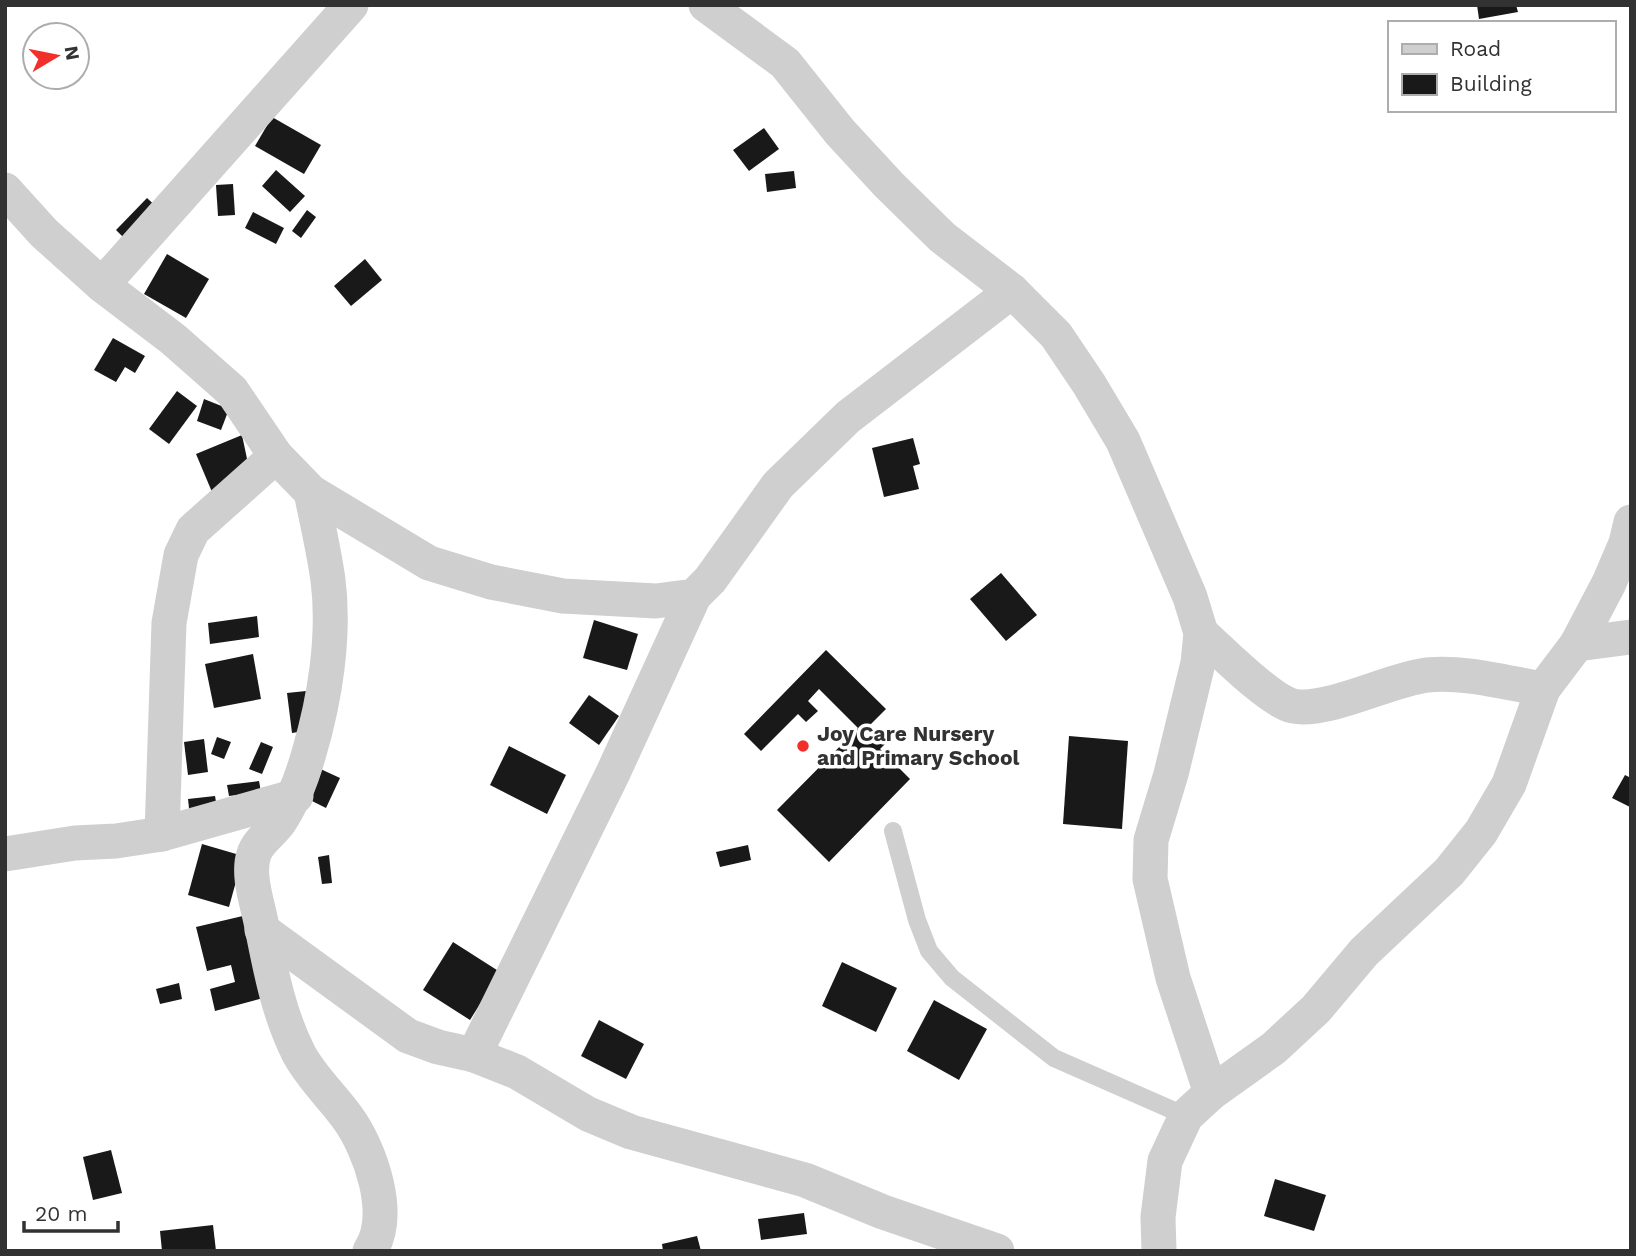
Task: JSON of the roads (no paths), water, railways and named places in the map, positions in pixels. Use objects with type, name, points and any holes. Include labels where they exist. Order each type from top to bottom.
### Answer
[{"type":"street","points":[[102,285],[351,5]]},
{"type":"street","points":[[706,5],[785,64],[840,132],[889,185],[942,237],[1012,291],[1056,335],[1123,441],[1190,597],[1201,634],[1198,663],[1151,839],[1150,878],[1198,1104]]},
{"type":"street","points":[[5,190],[44,233],[102,285],[173,339],[232,391],[276,456],[312,492],[429,563],[491,582],[563,596],[656,601],[694,596]]},
{"type":"street","points":[[474,1055],[613,773],[694,596],[709,580],[778,485],[848,417],[1012,291]]},
{"type":"street","points":[[162,834],[169,623],[181,555],[193,530],[276,456]]},
{"type":"street","points":[[312,492],[328,581],[330,622],[324,688],[310,751],[296,796],[273,831],[254,853],[253,881],[280,1011],[299,1053],[316,1081],[347,1116],[365,1145],[381,1213],[375,1243],[370,1251]]},
{"type":"street","points":[[1159,1251],[1158,1217],[1166,1161],[1198,1104],[1273,1048],[1316,1009],[1364,952],[1449,872],[1481,832],[1509,784],[1543,689],[1577,644],[1609,583],[1626,543],[1631,522]]},
{"type":"street","points":[[1201,634],[1273,696],[1292,706],[1317,705],[1424,675],[1451,673],[1543,689]]},
{"type":"street","points":[[1577,644],[1631,638]]},
{"type":"street","points":[[5,854],[162,834],[296,796]]},
{"type":"street","points":[[262,930],[408,1036],[438,1047],[474,1055],[517,1072],[587,1114],[631,1132],[805,1181],[883,1212],[997,1251]]},
{"type":"lane","points":[[893,831],[916,920],[929,951],[952,978],[1054,1058],[1198,1104]]},
{"type":"place","name":"Joy Care Nursery and Primary School","points":[[803,746]]}]
